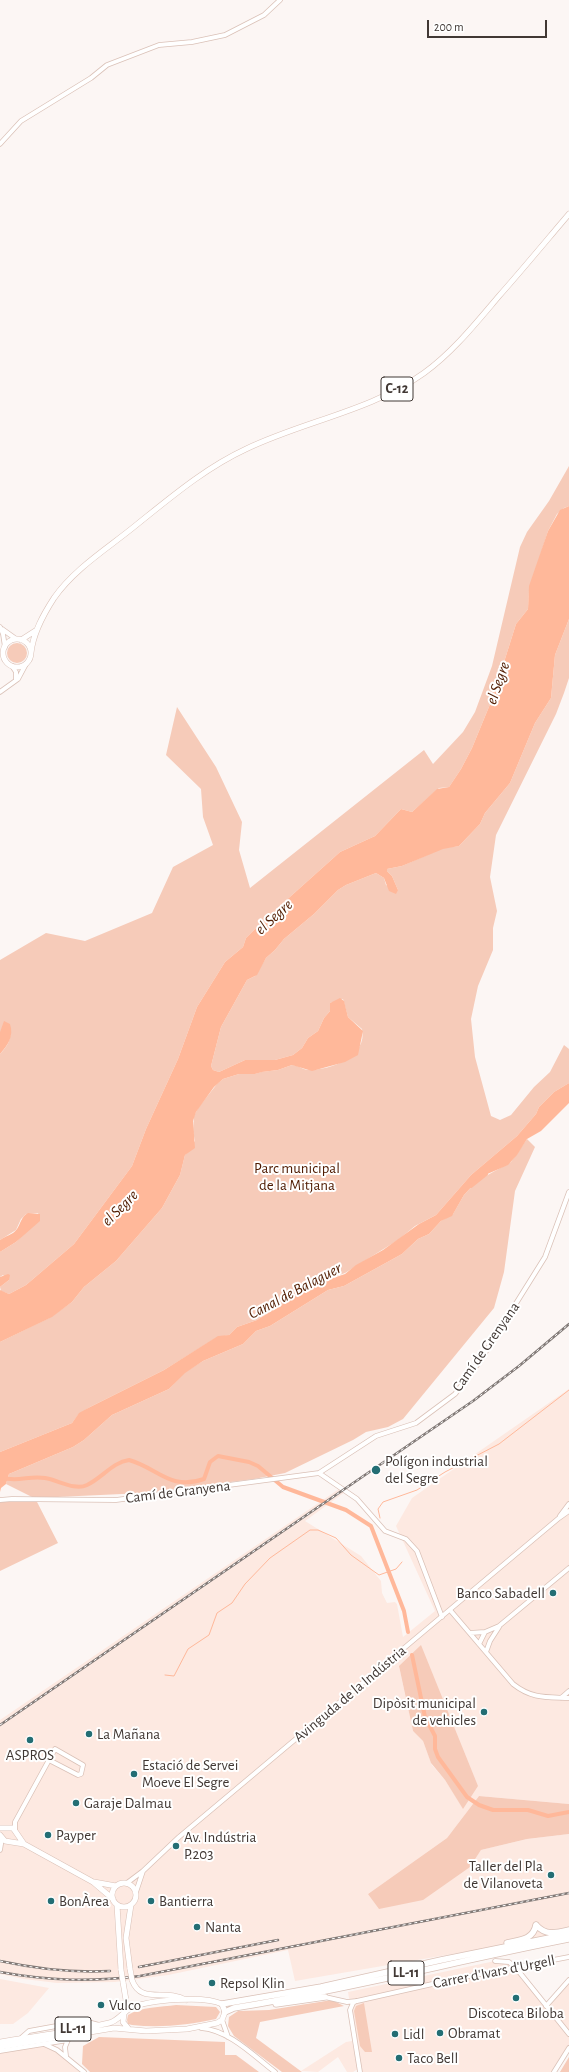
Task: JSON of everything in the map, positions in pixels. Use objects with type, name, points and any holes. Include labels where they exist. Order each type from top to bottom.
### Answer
[{"type":"highway","points":[[500,1948],[507,1943],[528,1938],[533,1934],[536,1925],[541,1931],[549,1933],[569,1930]]},
{"type":"highway","name":"LL-11","points":[[222,2004],[321,1987],[569,1934]]},
{"type":"highway","name":"LL-11","points":[[225,2012],[569,1940]]},
{"type":"highway","points":[[244,2007],[272,2005],[325,1997]]},
{"type":"main road","name":"C-12","points":[[36,631],[54,598],[72,578],[124,534],[206,471],[258,444],[379,398],[408,383],[429,369],[452,349],[475,325],[569,214]]},
{"type":"main road","points":[[36,631],[31,653],[26,664],[19,667],[12,666],[6,661],[3,651],[8,643],[19,640],[36,631]]},
{"type":"main road","points":[[19,640],[29,646],[31,653]]},
{"type":"main road","points":[[0,662],[6,661]]},
{"type":"main road","points":[[24,1844],[16,1832],[4,1828],[1,1836],[10,1842],[24,1844],[93,1882],[113,1899],[117,1905],[123,1982],[126,2000],[123,2022],[128,2028]]},
{"type":"main road","points":[[10,1842],[15,1838],[16,1832]]},
{"type":"main road","points":[[93,1882],[116,1886],[128,1884],[133,1886],[136,1892],[136,1899],[131,1905],[126,1938],[132,1980],[136,1988],[143,1993],[150,1995],[172,1994],[186,2000]]},
{"type":"main road","points":[[113,1899],[113,1893],[116,1886]]},
{"type":"main road","points":[[117,1905],[125,1907],[131,1905]]},
{"type":"main road","name":"LL-11","points":[[0,2042],[99,2025],[114,2021],[138,2006],[186,2000],[208,2001],[222,2004]]},
{"type":"main road","points":[[222,2004],[225,2012],[222,2020]]},
{"type":"main road","name":"LL-11","points":[[0,2048],[82,2033],[128,2028],[157,2031],[198,2028],[211,2025],[222,2020]]},
{"type":"main road","points":[[68,2040],[82,2033]]},
{"type":"street","points":[[0,144],[21,121],[91,78],[107,64],[159,45],[192,42],[225,35],[264,15],[280,0]]},
{"type":"street","points":[[1,628],[19,640]]},
{"type":"street","points":[[1,628],[3,651]]},
{"type":"street","points":[[0,692],[14,682],[26,664]]},
{"type":"street","points":[[12,666],[17,676],[14,682]]},
{"type":"street","name":"Camí de Grenyana","points":[[350,1453],[379,1434],[421,1420],[460,1389],[488,1349],[545,1258],[569,1192]]},
{"type":"street","name":"Camí de Granyena","points":[[0,1500],[116,1500],[319,1473],[350,1453]]},
{"type":"street","points":[[319,1473],[357,1499],[386,1531],[403,1537],[412,1544],[417,1551],[442,1617]]},
{"type":"street","name":"Avinguda de la Indústria","points":[[559,1518],[569,1504]]},
{"type":"street","name":"Avinguda de la Indústria","points":[[128,1884],[179,1837],[569,1511]]},
{"type":"street","points":[[470,1633],[484,1632],[499,1626],[567,1573],[569,1568]]},
{"type":"street","points":[[450,1610],[513,1684],[525,1693],[535,1697],[569,1698]]},
{"type":"street","points":[[486,1652],[490,1641],[499,1626]]},
{"type":"street","points":[[480,1644],[484,1632]]},
{"type":"street","points":[[480,1644],[490,1641]]},
{"type":"street","points":[[561,1698],[569,1691]]},
{"type":"street","points":[[4,1828],[15,1822],[55,1750],[84,1765],[81,1774],[78,1775],[50,1760]]},
{"type":"street","points":[[15,1822],[16,1832]]},
{"type":"street","points":[[1,1836],[1,1849]]},
{"type":"street","points":[[1,1849],[10,1842]]},
{"type":"street","name":"Avinguda de la Indústria","points":[[136,1892],[143,1871]]},
{"type":"street","name":"Carrer d'Ivars d'Urgell","points":[[325,1997],[357,2001],[459,1978],[569,1957]]},
{"type":"street","points":[[495,1960],[505,1961],[516,1968],[569,2034]]},
{"type":"street","points":[[546,2006],[569,1980]]},
{"type":"street","points":[[340,2000],[350,2010]]},
{"type":"street","points":[[357,2001],[353,2003],[350,2010],[360,2072]]},
{"type":"street","points":[[222,2020],[228,2038]]},
{"type":"street","points":[[198,2028],[212,2029],[228,2038],[275,2072]]},
{"type":"street","points":[[0,2051],[68,2040]]},
{"type":"street","points":[[66,2057],[65,2047],[68,2040]]},
{"type":"street","points":[[44,2044],[66,2057],[84,2072]]},
{"type":"street","points":[[554,2072],[569,2048]]},
{"type":"shaded area","points":[[569,1389],[569,1804],[479,1796],[447,1838],[368,1894],[470,1867],[481,1850],[527,1839],[569,1834],[569,1934],[295,1981],[288,1950],[168,1975],[115,1982],[57,1983],[0,1974],[0,1720],[339,1489],[345,1492],[305,1521],[361,1556],[381,1581],[382,1593],[387,1603],[395,1602],[397,1604],[403,1637],[435,1611],[396,1526],[412,1498]],"holes":[[[399,1666],[463,1808],[445,1780],[432,1765],[423,1741],[413,1731]]]},
{"type":"shaded area","points":[[495,1961],[509,1962],[547,2005],[569,1979],[569,2048],[552,2072],[361,2072],[348,1992]]},
{"type":"shaded area","points":[[0,1979],[49,1988],[28,2013],[13,2024],[0,2024]]},
{"type":"shaded area","points":[[49,2041],[87,2072],[0,2072],[0,2051]]},
{"type":"shaded area","points":[[352,2041],[358,2069],[353,2072],[347,2072],[338,2057],[318,2072],[301,2071],[346,2042]]},
{"type":"green space","points":[[569,466],[569,506],[557,514],[548,531],[529,591],[528,609],[516,624],[493,697],[472,748],[449,787],[439,788],[412,812],[401,809],[375,836],[340,852],[246,938],[243,947],[225,962],[197,1007],[178,1059],[146,1129],[132,1166],[74,1244],[26,1285],[9,1294],[1,1291],[0,1287],[9,1280],[3,1275],[0,1277],[0,1252],[16,1242],[40,1218],[38,1213],[26,1214],[21,1219],[16,1230],[0,1240],[0,1054],[8,1042],[11,1028],[0,1032],[0,960],[46,933],[85,941],[152,913],[173,867],[213,845],[203,817],[201,789],[166,755],[177,707],[216,767],[242,822],[239,850],[250,888],[424,750],[433,764],[463,732],[475,712],[492,666],[520,547],[527,532],[549,501]]},
{"type":"green space","name":"Parc municipal de la Mitjana","points":[[569,619],[569,678],[564,693],[556,714],[496,835],[490,877],[497,911],[493,928],[493,950],[478,986],[471,1019],[475,1057],[491,1116],[500,1120],[511,1115],[534,1087],[550,1072],[564,1045],[569,1049],[569,1083],[554,1092],[539,1107],[536,1114],[517,1136],[471,1175],[436,1215],[415,1226],[398,1240],[345,1273],[315,1284],[257,1320],[237,1327],[229,1335],[216,1338],[164,1370],[90,1407],[78,1415],[72,1423],[0,1452],[0,1342],[49,1318],[72,1302],[84,1287],[116,1261],[162,1208],[180,1175],[185,1155],[195,1141],[193,1132],[194,1116],[198,1108],[217,1084],[223,1079],[239,1074],[255,1074],[278,1070],[292,1065],[309,1070],[327,1067],[346,1060],[354,1054],[359,1047],[362,1039],[362,1029],[348,1017],[343,999],[330,1003],[330,1011],[324,1018],[318,1031],[308,1038],[302,1048],[293,1055],[275,1060],[245,1060],[219,1072],[213,1070],[211,1066],[221,1027],[247,980],[255,976],[266,958],[284,939],[314,914],[338,890],[346,885],[376,873],[384,878],[386,885],[398,890],[387,869],[402,866],[443,848],[459,846],[480,824],[485,813],[510,783],[535,723],[551,698],[555,655]]},
{"type":"green space","points":[[13,643],[21,643],[27,649],[27,657],[21,663],[13,663],[7,657],[7,649]]},
{"type":"green space","points":[[527,1139],[535,1147],[515,1191],[504,1272],[494,1308],[403,1419],[388,1427],[366,1432],[353,1440],[285,1473],[254,1479],[144,1493],[35,1498],[58,1543],[0,1571],[0,1502],[12,1499],[34,1498],[6,1484],[9,1474],[73,1447],[84,1440],[112,1415],[169,1389],[185,1372],[203,1361],[243,1344],[256,1331],[270,1326],[328,1290],[344,1286],[402,1254],[418,1239],[429,1234],[441,1221],[453,1214],[464,1195],[477,1181],[511,1162]]},
{"type":"green space","points":[[421,1645],[478,1786],[463,1809],[445,1780],[431,1763],[423,1741],[413,1731],[399,1666]]},
{"type":"green space","points":[[479,1796],[569,1804],[569,1834],[527,1839],[481,1850],[470,1867],[423,1900],[379,1909],[368,1894],[447,1838]]},
{"type":"green space","points":[[332,2000],[344,2006],[260,2022],[256,2038],[302,2072],[282,2072],[234,2036],[228,2026],[229,2017],[238,2011],[269,2010]]},
{"type":"green space","points":[[364,2003],[372,2052],[365,2052],[360,2046],[354,2011],[356,2006]]},
{"type":"green space","points":[[176,2005],[216,2007],[220,2012],[216,2019],[195,2023],[164,2026],[128,2024],[128,2015],[133,2012]]},
{"type":"green space","points":[[99,2037],[225,2042],[225,2055],[236,2055],[259,2072],[90,2072],[82,2064],[83,2046]]},
{"type":"green space","points":[[569,2057],[569,2072],[560,2072]]},
{"type":"water","name":"el Segre","points":[[569,506],[569,619],[555,655],[551,698],[535,723],[510,783],[485,813],[480,824],[459,846],[443,849],[402,866],[387,869],[398,890],[396,894],[389,891],[384,878],[376,873],[346,885],[338,890],[314,914],[284,939],[266,958],[257,975],[247,980],[221,1027],[211,1066],[213,1070],[219,1072],[245,1060],[275,1060],[293,1055],[302,1048],[308,1038],[318,1031],[324,1018],[330,1011],[330,1003],[340,998],[344,1001],[348,1017],[363,1031],[358,1055],[345,1062],[312,1071],[292,1065],[278,1070],[255,1074],[239,1074],[223,1079],[214,1087],[196,1112],[193,1121],[195,1148],[185,1155],[180,1175],[162,1208],[116,1261],[84,1287],[72,1302],[52,1317],[0,1342],[0,1290],[9,1294],[26,1285],[74,1244],[132,1166],[146,1129],[178,1059],[197,1007],[225,962],[243,947],[246,938],[263,921],[340,852],[375,836],[401,809],[412,812],[437,789],[449,787],[472,748],[493,697],[516,624],[528,609],[529,586],[548,531],[560,510]]},
{"type":"water","points":[[4,1021],[10,1024],[11,1036],[8,1044],[0,1054],[0,1032]]},
{"type":"water","points":[[569,1083],[569,1103],[541,1131],[527,1139],[517,1155],[508,1165],[485,1175],[477,1181],[464,1195],[452,1216],[441,1221],[429,1234],[418,1239],[402,1254],[344,1286],[328,1290],[270,1326],[256,1331],[243,1344],[203,1361],[185,1373],[169,1389],[112,1415],[84,1440],[73,1447],[9,1474],[6,1484],[1,1488],[0,1492],[0,1452],[72,1423],[79,1413],[164,1370],[218,1336],[229,1335],[237,1327],[257,1320],[315,1284],[345,1274],[356,1265],[383,1250],[419,1224],[436,1215],[471,1175],[517,1136],[536,1114],[539,1107],[554,1092]]},
{"type":"water","points":[[28,1213],[40,1214],[40,1221],[16,1242],[0,1252],[0,1240],[15,1231],[22,1218]]},
{"type":"water","points":[[8,1274],[10,1275],[9,1280],[0,1287],[0,1277]]},
{"type":"waterway","name":"Canal de Balaguer","points":[[471,1186],[486,1174]]},
{"type":"waterway","points":[[380,1518],[378,1509],[383,1502],[417,1490],[445,1472],[499,1444],[569,1390]]},
{"type":"waterway","points":[[0,1477],[7,1479],[39,1477],[72,1486],[82,1487],[123,1461],[129,1460],[173,1480],[192,1482],[204,1479],[210,1462],[218,1456],[249,1462],[258,1466],[283,1487],[346,1510],[371,1526],[404,1611],[408,1632]]},
{"type":"waterway","points":[[165,1675],[174,1676],[188,1649],[209,1635],[217,1613],[232,1603],[245,1584],[270,1558],[310,1530],[318,1530],[336,1538],[351,1555],[379,1575],[396,1569],[402,1562]]},
{"type":"waterway","points":[[412,1655],[425,1717],[435,1736],[435,1749],[438,1757],[467,1797],[479,1805],[493,1810],[528,1810],[548,1816],[569,1812]]},
{"type":"railway","points":[[0,1725],[473,1401],[519,1366],[569,1324]]},
{"type":"railway","points":[[0,1972],[70,1980],[140,1976],[569,1893]]},
{"type":"railway","points":[[139,1967],[278,1940]]},
{"type":"railway","points":[[0,1961],[55,1970],[110,1971]]},
{"type":"place","name":"Polígon industrial del Segre","points":[[376,1470]]},
{"type":"place","name":"Banco Sabadell","points":[[553,1593]]},
{"type":"place","name":"Dipòsit municipal de vehicles","points":[[484,1712]]},
{"type":"place","name":"La Mañana","points":[[89,1734]]},
{"type":"place","name":"ASPROS","points":[[30,1740]]},
{"type":"place","name":"Estació de Servei Moeve El Segre","points":[[134,1774]]},
{"type":"place","name":"Garaje Dalmau","points":[[76,1803]]},
{"type":"place","name":"Payper","points":[[48,1835]]},
{"type":"place","name":"Av. Indústria P.203","points":[[176,1846]]},
{"type":"place","name":"Taller del Pla de Vilanoveta","points":[[551,1875]]},
{"type":"place","name":"BonÀrea","points":[[51,1901]]},
{"type":"place","name":"Bantierra","points":[[151,1901]]},
{"type":"place","name":"Nanta","points":[[197,1927]]},
{"type":"place","name":"Repsol Klin","points":[[212,1983]]},
{"type":"place","name":"Discoteca Biloba","points":[[516,1998]]},
{"type":"place","name":"Vulco","points":[[101,2005]]},
{"type":"place","name":"Obramat","points":[[440,2033]]},
{"type":"place","name":"Lidl","points":[[395,2034]]},
{"type":"place","name":"Taco Bell","points":[[399,2058]]}]
